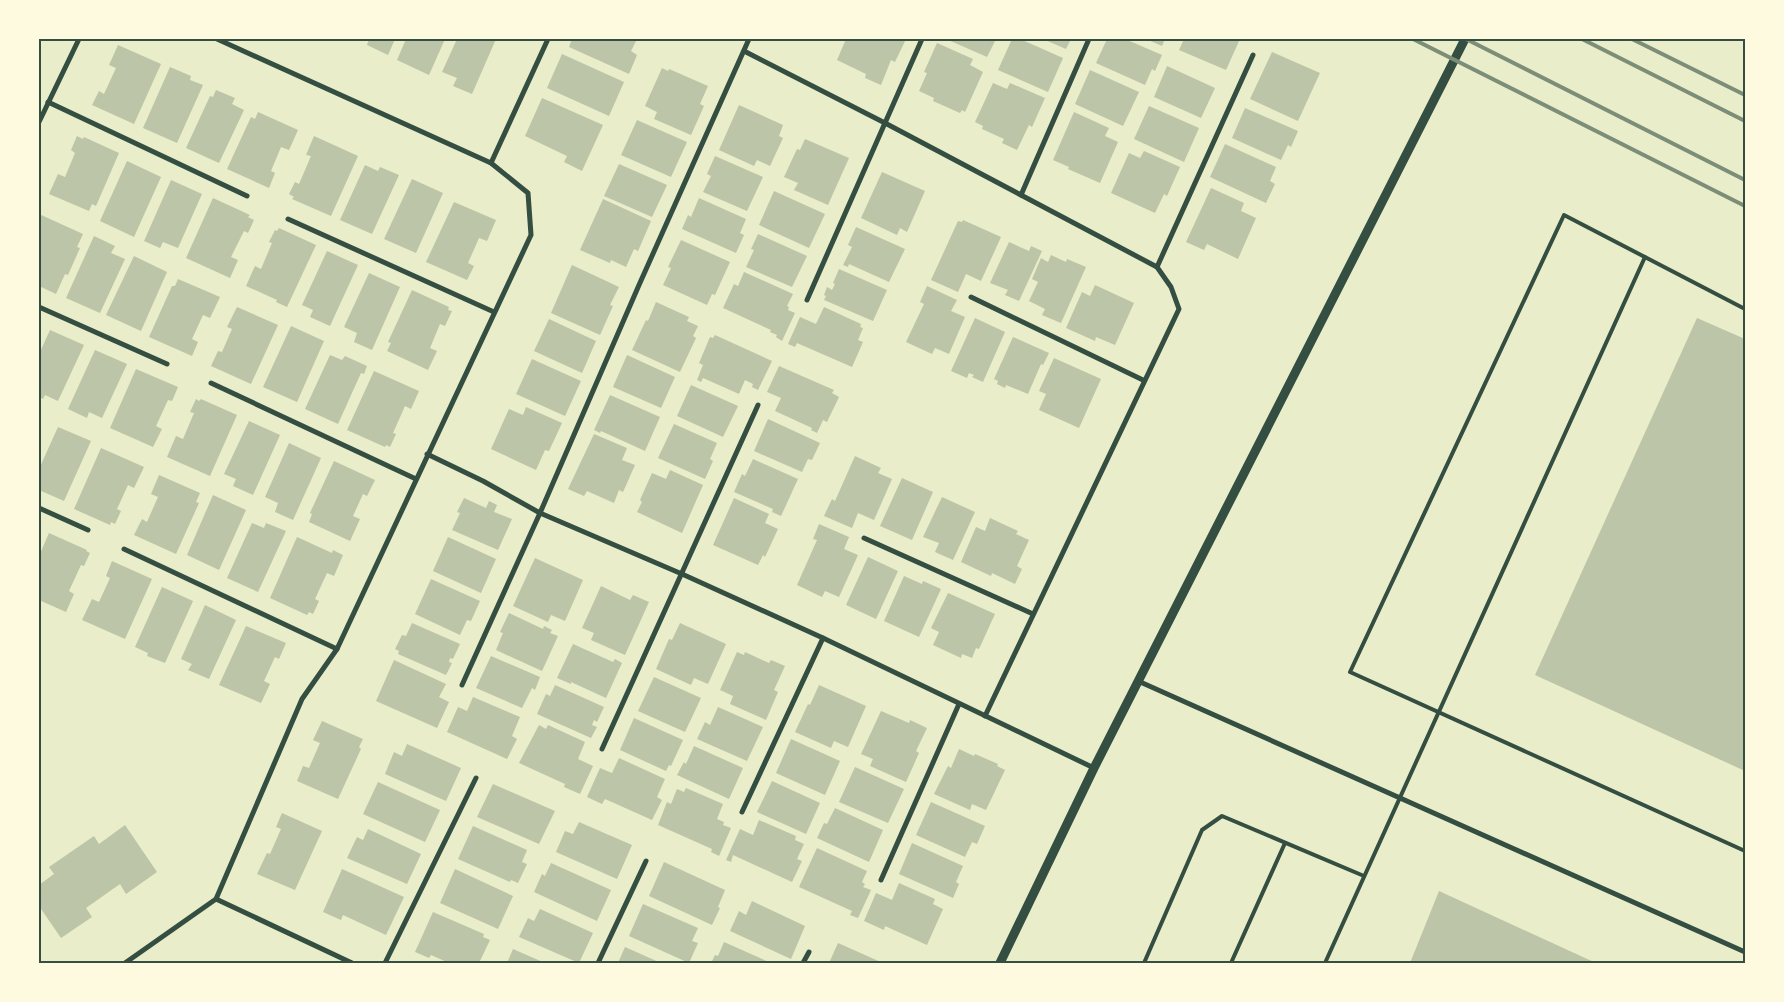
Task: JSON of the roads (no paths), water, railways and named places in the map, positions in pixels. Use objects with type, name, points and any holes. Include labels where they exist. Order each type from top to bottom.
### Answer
[{"type":"street","points":[[39,122],[79,39]]},
{"type":"street","points":[[125,963],[216,899],[302,699],[337,649],[531,235],[528,193],[491,163],[218,39]]},
{"type":"street","points":[[462,685],[749,39]]},
{"type":"street","points":[[808,300],[922,39]]},
{"type":"street","points":[[1021,195],[1089,39]]},
{"type":"street","points":[[1000,963],[1137,681],[1464,39]]},
{"type":"street","points":[[491,163],[546,40]]},
{"type":"street","points":[[744,51],[1157,267],[1171,287],[1178,308],[985,716]]},
{"type":"street","points":[[1157,267],[1253,54]]},
{"type":"street","points":[[48,102],[247,196]]},
{"type":"street","points":[[288,219],[494,312]]},
{"type":"street","points":[[971,297],[1143,380]]},
{"type":"street","points":[[39,307],[167,364]]},
{"type":"street","points":[[211,383],[416,479]]},
{"type":"street","points":[[602,749],[758,405]]},
{"type":"street","points":[[427,454],[484,480],[540,513],[682,574],[822,638],[1094,768]]},
{"type":"street","points":[[39,508],[88,530]]},
{"type":"street","points":[[864,538],[1033,614]]},
{"type":"street","points":[[124,549],[337,649]]},
{"type":"street","points":[[742,812],[822,638]]},
{"type":"street","points":[[1137,681],[1745,952]]},
{"type":"street","points":[[881,880],[959,704]]},
{"type":"street","points":[[385,963],[476,778]]},
{"type":"street","points":[[598,963],[646,861]]},
{"type":"street","points":[[216,899],[352,963]]},
{"type":"street","points":[[803,963],[809,952]]},
{"type":"lane","points":[[1745,310],[1564,215],[1350,672],[1745,851]]},
{"type":"lane","points":[[1325,963],[1645,257]]},
{"type":"lane","points":[[1144,963],[1202,830],[1222,816],[1364,876]]},
{"type":"lane","points":[[1231,963],[1285,843]]},
{"type":"railway","points":[[1413,39],[1745,206]]},
{"type":"railway","points":[[1466,39],[1745,180]]},
{"type":"railway","points":[[1582,39],[1745,121]]},
{"type":"railway","points":[[1632,39],[1745,95]]}]
